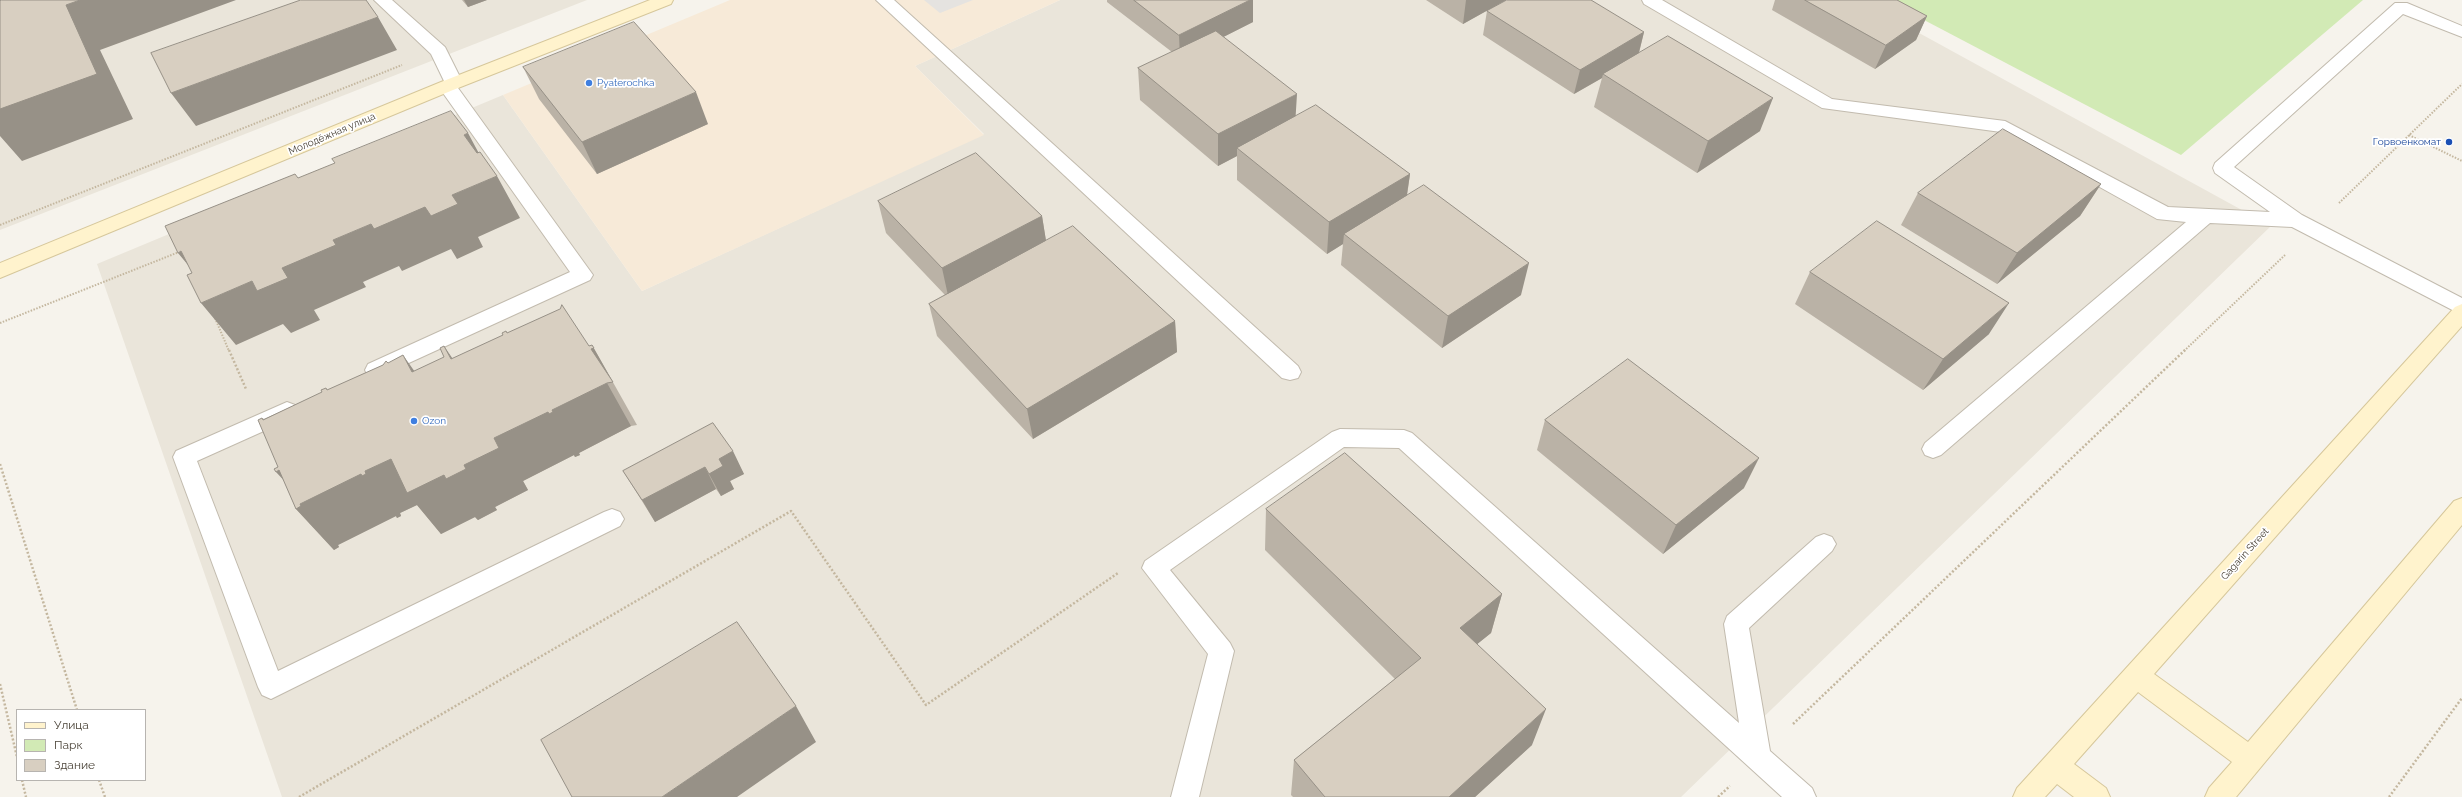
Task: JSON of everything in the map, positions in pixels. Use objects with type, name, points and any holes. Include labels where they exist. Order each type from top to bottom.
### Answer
[{"type":"street","name":"Молодёжная улица","points":[[0,271],[451,85],[665,0]]},
{"type":"street","name":"Gagarin Street","points":[[2027,797],[2462,312]]},
{"type":"street","points":[[2219,797],[2462,508]]},
{"type":"street","points":[[2136,676],[2251,760]]},
{"type":"street","points":[[2055,766],[2096,797]]},
{"type":"lane","points":[[354,380],[583,275],[451,85],[439,51],[382,0]]},
{"type":"lane","points":[[884,0],[1290,372]]},
{"type":"lane","points":[[1650,0],[1828,104],[2005,127],[2164,214],[2296,220]]},
{"type":"lane","points":[[2462,32],[2401,7],[2222,168],[2296,220],[2462,307]]},
{"type":"lane","points":[[1933,449],[2206,216]]},
{"type":"lane","points":[[303,403],[184,457],[271,687],[612,519]]},
{"type":"lane","points":[[1185,797],[1221,651],[1154,568],[1340,438],[1404,440],[1802,797]]},
{"type":"lane","points":[[1758,758],[1736,624],[1824,544]]},
{"type":"path","points":[[0,225],[439,51]]},
{"type":"path","points":[[1758,758],[2462,84]]},
{"type":"path","points":[[2410,135],[2462,161]]},
{"type":"path","points":[[0,323],[185,250]]},
{"type":"path","points":[[213,315],[260,423]]},
{"type":"path","points":[[0,464],[77,709]]},
{"type":"path","points":[[299,797],[791,511],[926,705],[1121,571],[1154,568]]},
{"type":"path","points":[[0,684],[16,753]]},
{"type":"path","points":[[2389,797],[2462,698]]},
{"type":"path","points":[[22,781],[26,797]]},
{"type":"path","points":[[99,781],[105,797]]},
{"type":"shaded area","points":[[0,0],[587,0],[0,230]]},
{"type":"shaded area","points":[[730,0],[1060,0],[915,66],[984,135],[642,291],[503,95]]},
{"type":"shaded area","points":[[924,0],[973,0],[940,13]]},
{"type":"shaded area","points":[[1060,0],[1859,0],[2271,226],[1681,797],[282,797],[97,264],[503,95],[642,291],[984,134],[915,66]]},
{"type":"green space","points":[[1886,0],[2363,0],[2181,155]]},
{"type":"building","points":[[80,0],[66,5],[97,74],[0,109],[0,1]]},
{"type":"building","points":[[301,0],[366,0],[378,17],[171,93],[151,53]]},
{"type":"building","points":[[1134,0],[1250,0],[1179,35]]},
{"type":"building","points":[[1507,0],[1591,0],[1644,32],[1580,70],[1487,11]]},
{"type":"building","points":[[1805,0],[1897,0],[1927,16],[1886,45]]},
{"type":"building","points":[[634,22],[696,92],[582,142],[523,67]]},
{"type":"building","points":[[1216,31],[1297,94],[1218,134],[1138,68]]},
{"type":"building","points":[[1668,36],[1773,98],[1708,141],[1603,74]]},
{"type":"building","points":[[1316,105],[1410,174],[1329,222],[1237,148]]},
{"type":"building","points":[[451,111],[468,133],[464,135],[477,153],[480,152],[497,176],[452,195],[458,204],[431,216],[425,207],[374,229],[371,224],[333,240],[336,245],[282,268],[288,278],[257,291],[252,281],[201,303],[187,275],[192,273],[181,251],[178,253],[165,226],[295,174],[298,178],[335,163],[332,159]]},
{"type":"building","points":[[2003,129],[2101,184],[2017,253],[1918,193]]},
{"type":"building","points":[[976,153],[1042,216],[942,268],[878,201]]},
{"type":"building","points":[[1424,185],[1529,263],[1448,316],[1344,234]]},
{"type":"building","points":[[1877,221],[2009,303],[1943,359],[1810,272]]},
{"type":"building","points":[[1073,226],[1175,321],[1027,409],[929,304]]},
{"type":"building","points":[[562,305],[589,346],[592,345],[594,348],[591,349],[613,382],[607,383],[552,410],[553,412],[549,414],[548,412],[494,438],[499,448],[464,465],[466,469],[446,479],[444,475],[407,493],[391,459],[365,471],[366,474],[362,476],[361,474],[300,504],[301,506],[296,509],[279,470],[276,472],[274,469],[278,467],[258,420],[262,418],[263,420],[322,392],[321,390],[326,388],[327,390],[383,365],[386,361],[388,363],[403,355],[412,372],[444,357],[440,348],[444,346],[451,359],[503,335],[502,333],[506,331],[507,333],[560,309]]},
{"type":"building","points":[[1628,359],[1759,458],[1676,525],[1545,420]]},
{"type":"building","points":[[713,423],[733,451],[719,459],[723,466],[709,474],[705,467],[642,500],[623,471]]},
{"type":"building","points":[[1345,453],[1502,594],[1460,628],[1546,709],[1449,797],[1325,797],[1294,760],[1421,658],[1266,509]]},
{"type":"building","points":[[737,622],[796,706],[662,797],[572,797],[541,740]]},
{"type":"place","name":"Pyaterochka","points":[[589,83]]},
{"type":"place","name":"Горвоенкомат","points":[[2449,142]]},
{"type":"place","name":"Ozon","points":[[414,421]]}]
